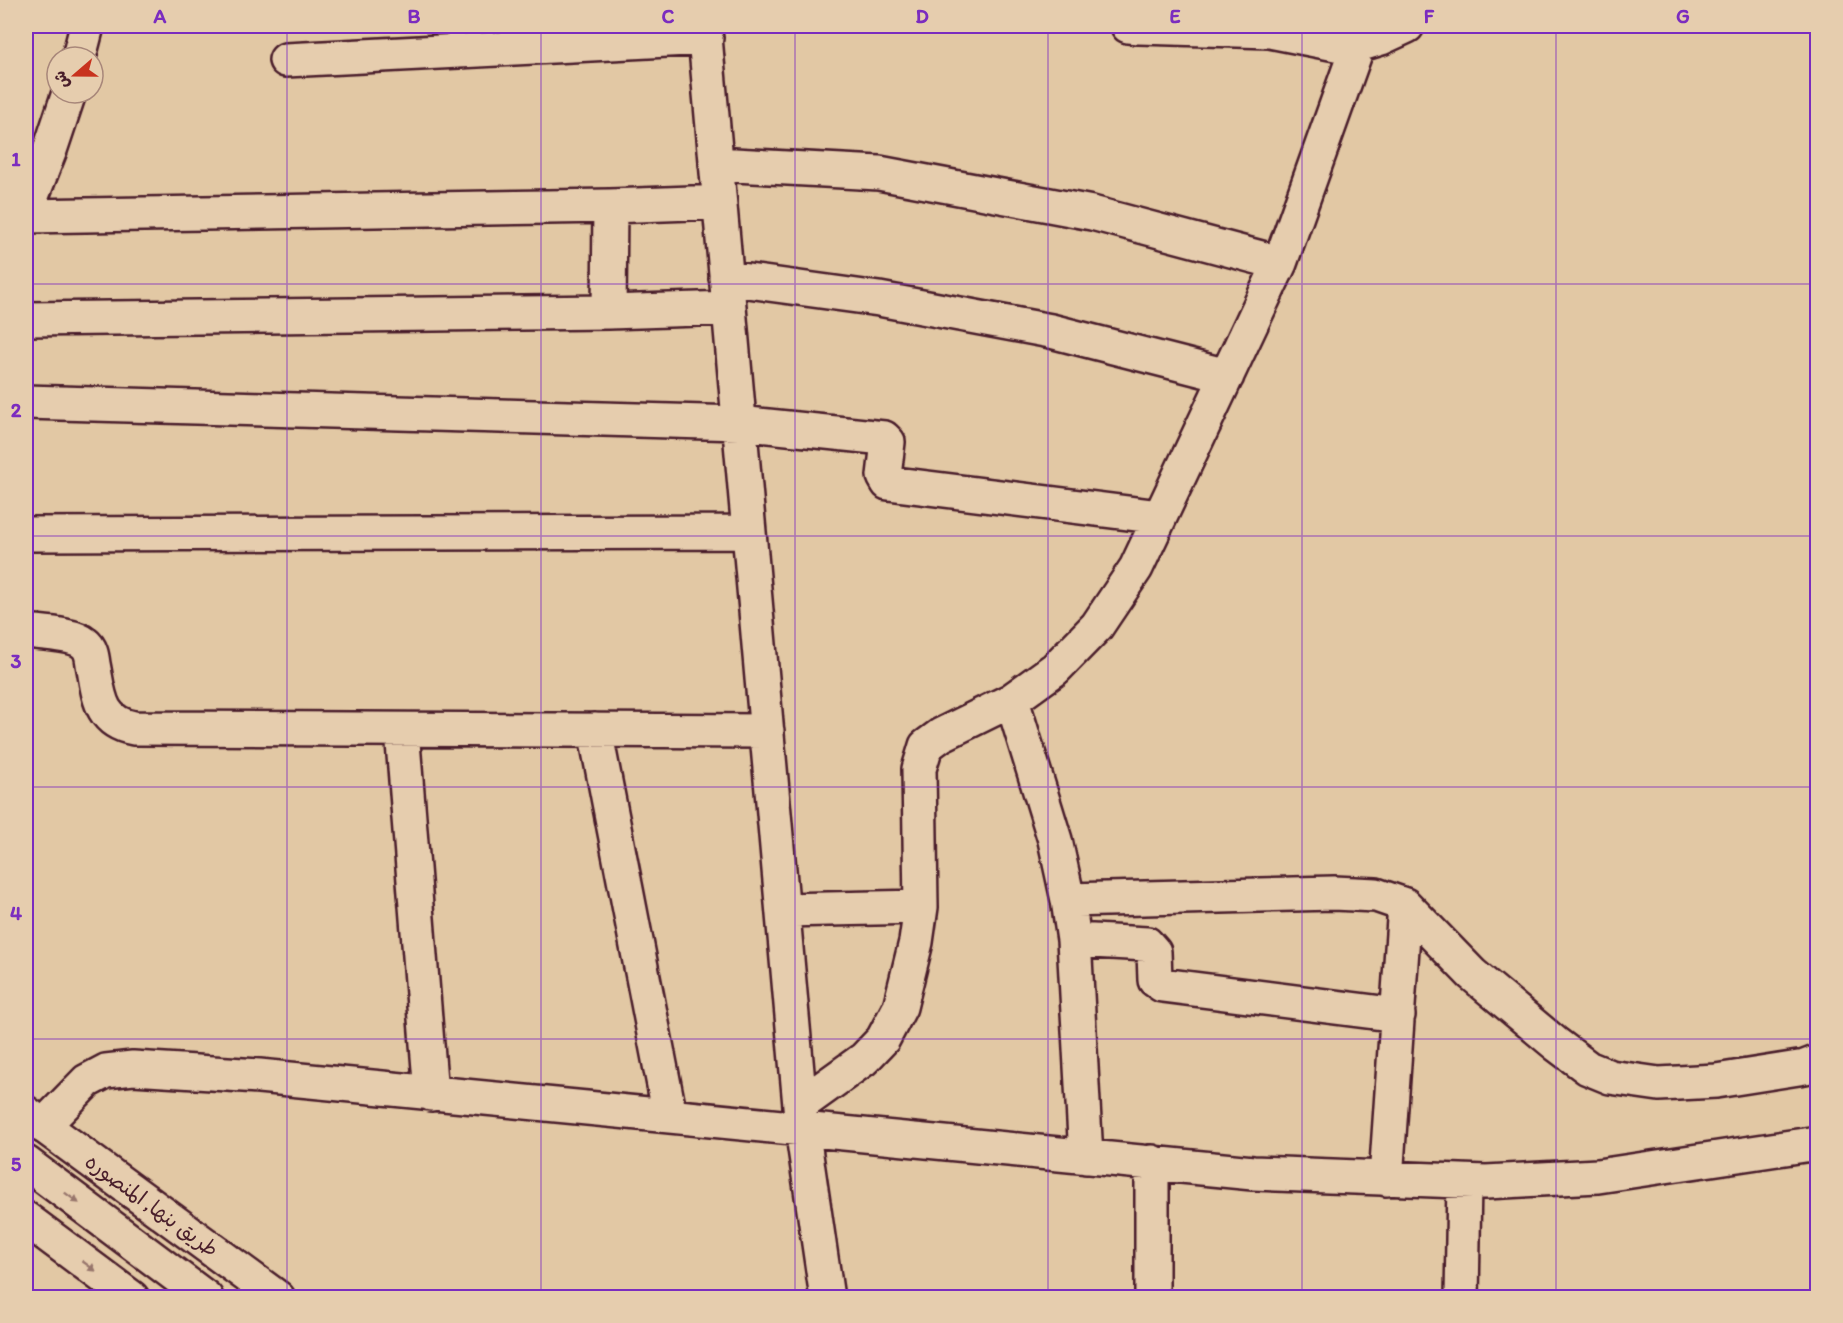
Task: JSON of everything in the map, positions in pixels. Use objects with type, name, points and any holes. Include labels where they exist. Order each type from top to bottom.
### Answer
[{"type":"main road","points":[[82,45],[87,26]]},
{"type":"main road","points":[[1128,26],[1270,28],[1341,45],[1358,45],[1407,26]]},
{"type":"main road","points":[[286,60],[705,32],[801,1116],[827,1298]]},
{"type":"main road","points":[[801,1116],[883,1039],[900,1007],[916,942],[921,907],[919,769],[926,746],[941,735],[1012,700],[1055,669],[1097,626],[1136,568],[1280,263],[1358,45]]},
{"type":"main road","points":[[26,211],[65,105]]},
{"type":"main road","points":[[716,164],[879,173],[1092,213],[1280,263]]},
{"type":"main road","points":[[26,216],[719,202]]},
{"type":"main road","points":[[609,312],[610,206]]},
{"type":"main road","points":[[26,319],[609,312],[728,293],[879,299],[1039,329],[1227,376]]},
{"type":"main road","points":[[26,402],[739,423],[884,438],[888,442],[884,476],[888,483],[1160,517]]},
{"type":"main road","points":[[26,534],[748,531]]},
{"type":"main road","points":[[26,632],[73,638],[85,643],[92,655],[105,712],[123,726],[134,728],[766,731]]},
{"type":"main road","points":[[1012,700],[1055,840],[1068,900],[1074,940],[1086,1157]]},
{"type":"main road","points":[[402,730],[431,1095]]},
{"type":"main road","points":[[595,730],[670,1116]]},
{"type":"main road","points":[[1068,900],[1334,893],[1376,895],[1406,905],[1472,974],[1588,1068],[1610,1077],[1659,1084],[1716,1081],[1818,1062]]},
{"type":"main road","points":[[1386,1179],[1406,905]]},
{"type":"main road","points":[[783,910],[921,907]]},
{"type":"main road","points":[[1074,940],[1147,944],[1154,952],[1155,980],[1162,985],[1398,1015]]},
{"type":"main road","points":[[34,1120],[87,1081],[106,1071],[133,1068],[259,1076],[431,1095],[670,1116],[801,1116],[1086,1157],[1253,1173],[1386,1179],[1486,1182],[1598,1176],[1818,1143]]},
{"type":"main road","name":"طريق بنها, المنصوره","points":[[34,1120],[278,1298]]},
{"type":"main road","points":[[1152,1162],[1152,1298]]},
{"type":"main road","name":"طريق بنها, المنصوره","points":[[26,1163],[206,1298]]},
{"type":"main road","points":[[1462,1298],[1464,1182]]},
{"type":"main road","points":[[26,1219],[132,1298]]}]
